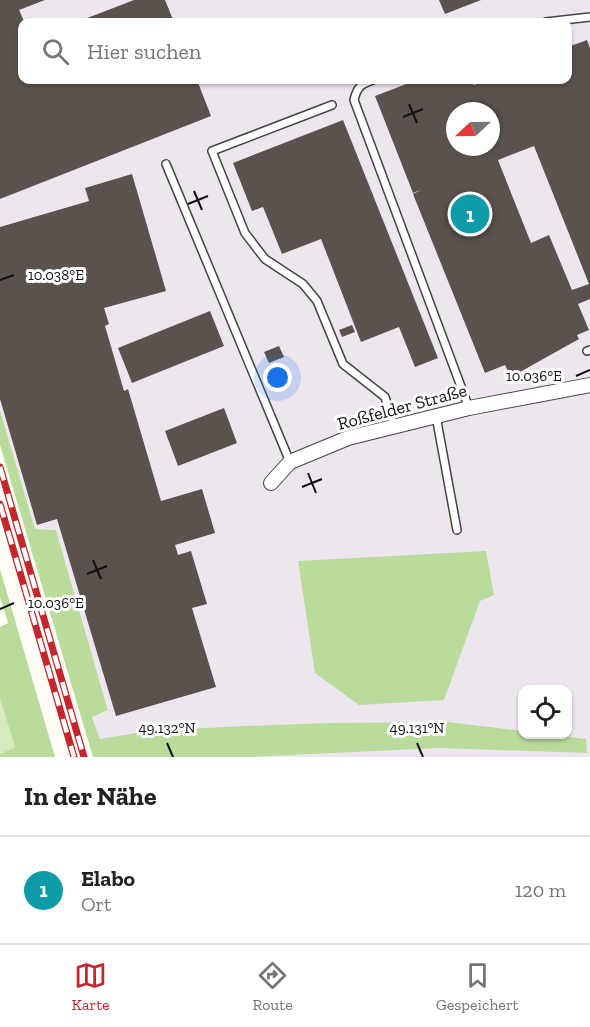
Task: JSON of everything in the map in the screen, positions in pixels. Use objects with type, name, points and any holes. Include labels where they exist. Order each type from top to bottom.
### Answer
[{"type":"street","name":"Roßfelder Straße","points":[[271,483],[290,462],[348,438],[469,408],[590,385]]},
{"type":"lane","points":[[572,19],[590,17]]},
{"type":"lane","points":[[362,84],[356,92],[354,100],[469,408]]},
{"type":"lane","points":[[332,105],[212,151],[246,232],[265,259],[303,284],[317,301],[343,364],[385,398],[394,426]]},
{"type":"lane","points":[[166,164],[290,462]]},
{"type":"lane","points":[[436,416],[457,530]]},
{"type":"shaded area","points":[[0,0],[590,0],[590,757],[91,757],[100,739],[92,717],[108,709],[56,530],[35,529],[0,410]]},
{"type":"green space","points":[[0,410],[35,529],[56,530],[108,710],[92,717],[100,739],[148,731],[245,726],[448,722],[518,731],[518,739],[586,739],[587,753],[439,748],[251,757],[93,757],[0,445]]},
{"type":"green space","points":[[486,551],[494,595],[480,601],[444,700],[359,705],[315,673],[298,561]]},
{"type":"green space","points":[[0,569],[55,757],[0,757],[0,754],[15,747],[0,699],[0,627],[8,623],[0,597]]},
{"type":"green space","points":[[0,699],[15,747],[0,754]]},
{"type":"building","points":[[0,0],[45,0],[19,10],[23,18],[18,18],[18,84],[199,84],[211,116],[0,199]]},
{"type":"building","points":[[134,0],[165,0],[172,18],[87,18]]},
{"type":"building","points":[[439,0],[481,0],[445,14]]},
{"type":"building","points":[[587,40],[590,48],[590,299],[578,304],[589,330],[577,335],[579,339],[511,377],[505,365],[485,373],[413,194],[421,190],[413,193],[375,96],[406,84],[572,84],[572,46]],"holes":[[[534,146],[589,284],[572,290],[549,235],[531,243],[498,160]]]},
{"type":"building","points":[[343,120],[438,358],[415,367],[399,327],[361,342],[321,239],[282,254],[263,207],[252,211],[233,163]]},
{"type":"building","points":[[132,174],[166,291],[104,308],[109,324],[105,326],[124,391],[128,389],[161,501],[202,489],[215,533],[175,545],[178,555],[191,551],[207,604],[192,608],[216,687],[116,716],[57,519],[37,525],[0,399],[0,227],[89,201],[85,188]]},
{"type":"building","points":[[210,311],[224,346],[132,383],[118,348]]},
{"type":"building","points":[[352,325],[355,332],[342,337],[339,330]]},
{"type":"building","points":[[279,346],[284,357],[269,363],[264,352]]},
{"type":"building","points":[[453,388],[456,399],[450,401],[446,390]]},
{"type":"building","points":[[224,408],[237,443],[178,466],[165,431]]},
{"type":"railway","points":[[0,467],[84,757]]},
{"type":"railway","points":[[0,504],[74,757]]},
{"type":"place","name":"Elabo","points":[[470,214]]}]
